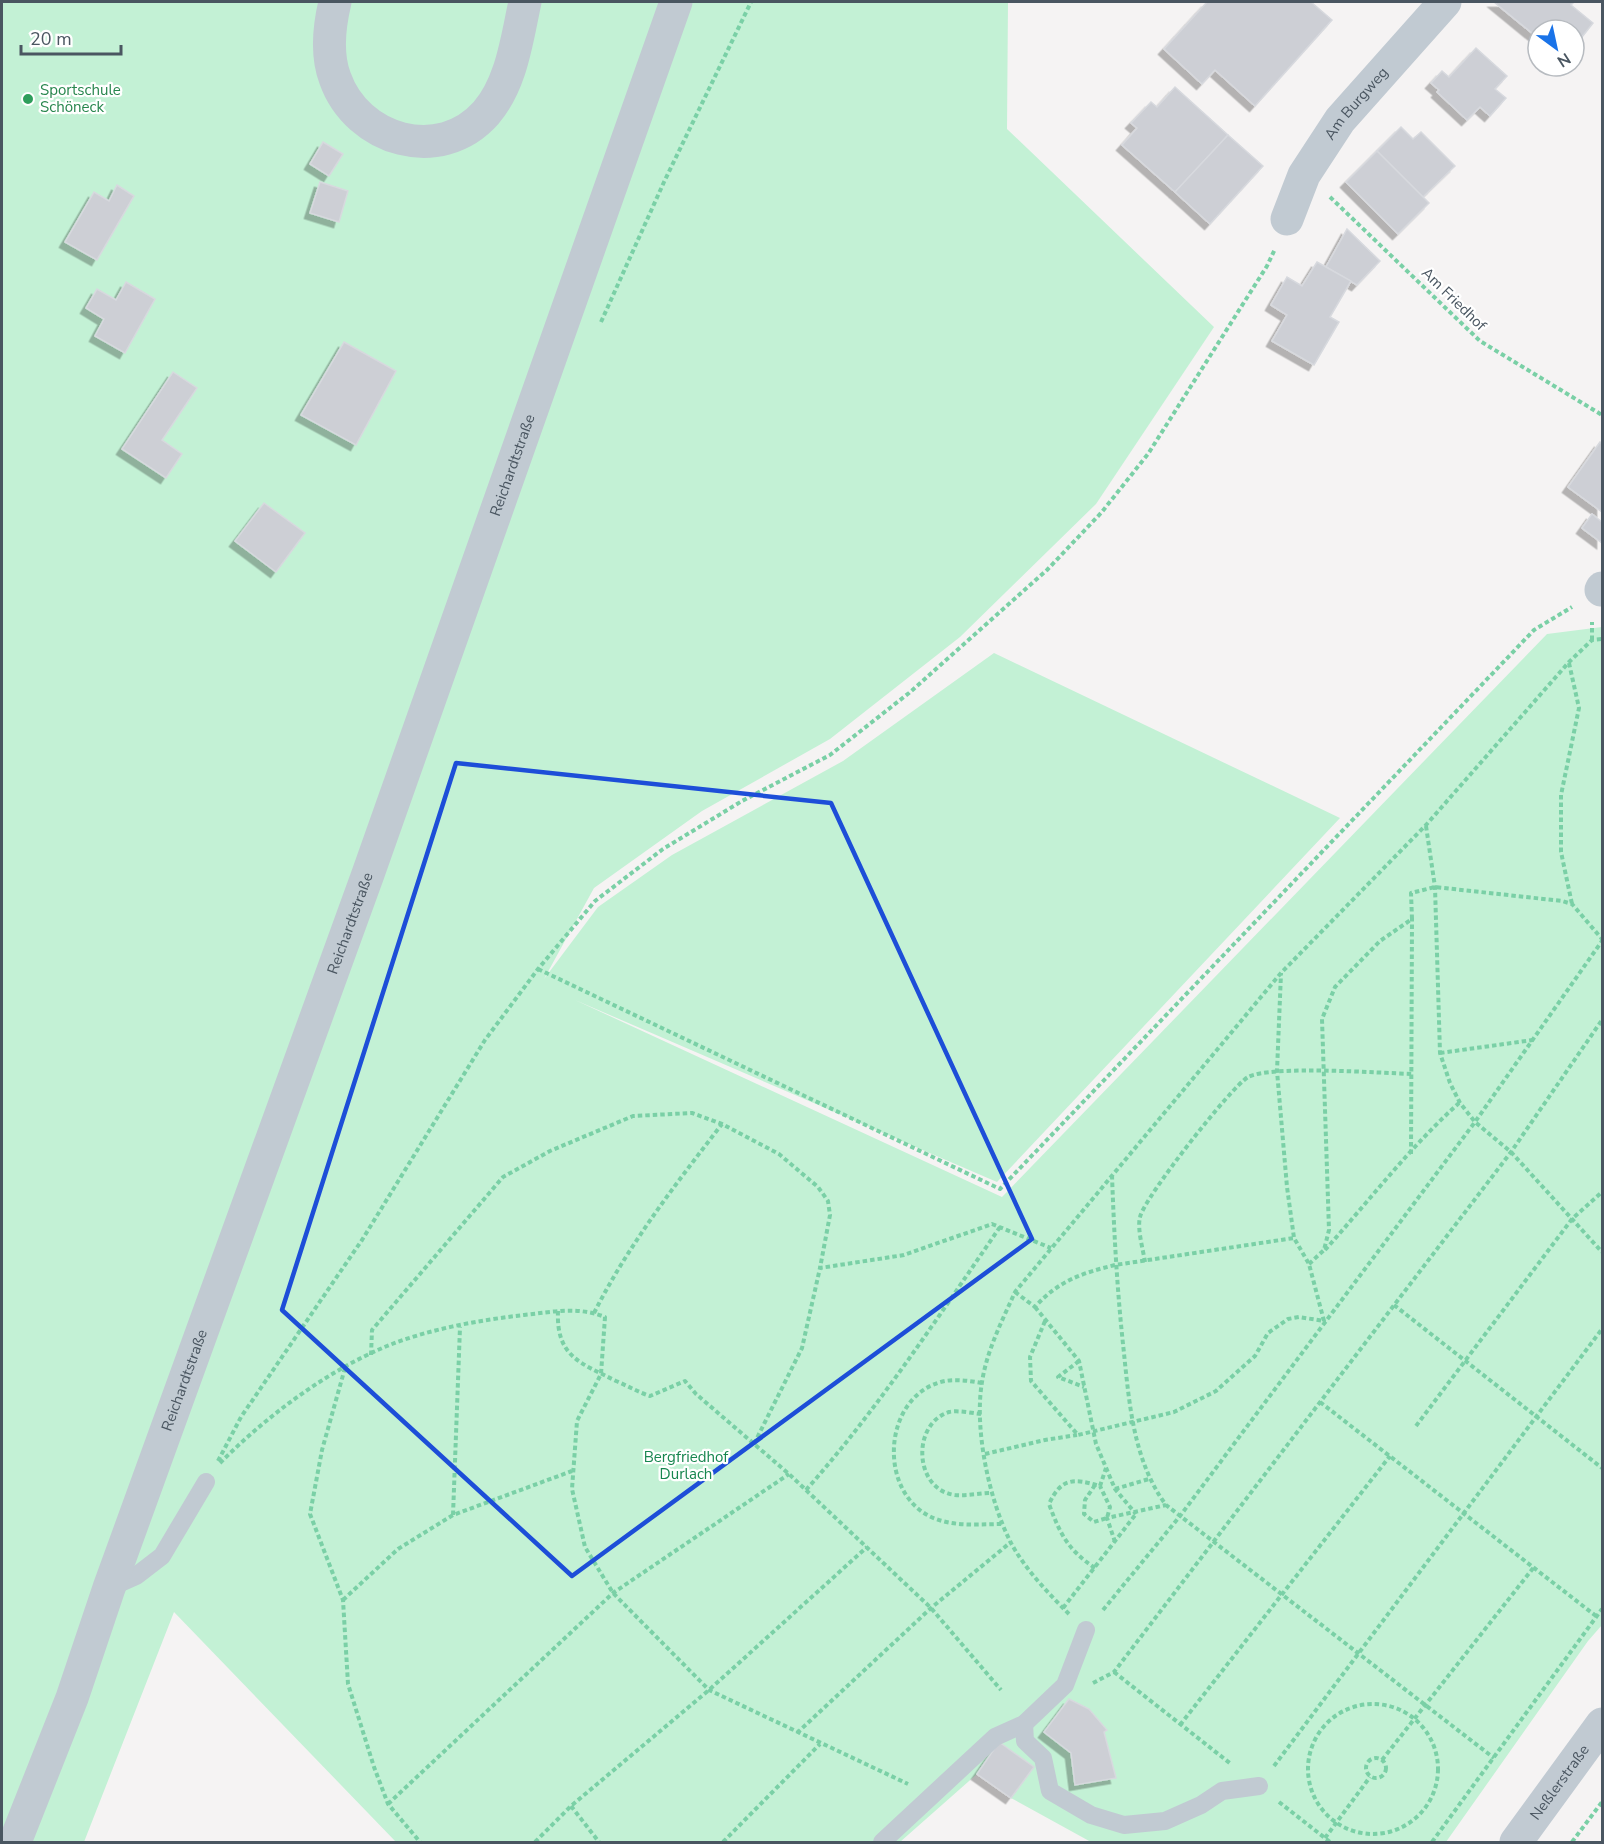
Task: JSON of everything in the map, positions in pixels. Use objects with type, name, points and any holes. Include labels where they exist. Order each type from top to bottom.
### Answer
[{"type":"street","points":[[335,2],[329,46],[334,78],[345,99],[364,121],[391,137],[429,143],[453,136],[472,126],[487,111],[500,91],[510,66],[525,2]]},
{"type":"street","name":"Reichardtstraße","points":[[15,1842],[72,1698],[109,1588],[372,863],[676,2]]},
{"type":"street","name":"Am Burgweg","points":[[1287,219],[1304,175],[1340,120],[1445,2]]},
{"type":"street","name":"Neßlerstraße","points":[[1516,1842],[1602,1724]]},
{"type":"lane","points":[[109,1588],[136,1576],[162,1556],[210,1476]]},
{"type":"lane","points":[[882,1842],[995,1737],[1024,1724],[1065,1685],[1086,1630]]},
{"type":"lane","points":[[1024,1724],[1025,1741],[1043,1758],[1050,1791],[1091,1815],[1124,1825],[1165,1821],[1201,1805],[1222,1791],[1259,1786]]},
{"type":"path","points":[[598,328],[664,182],[751,2]]},
{"type":"path","name":"Am Friedhof","points":[[1333,200],[1480,341],[1602,415]]},
{"type":"path","points":[[210,1476],[241,1417],[362,1240],[457,1083],[485,1040],[538,969],[596,902],[663,849],[742,801],[830,755],[909,693],[1047,570],[1101,513],[1148,454],[1267,266],[1287,219]]},
{"type":"path","points":[[538,969],[1000,1189],[1534,630],[1602,589]]},
{"type":"path","points":[[1569,662],[1579,708],[1561,795],[1561,852],[1572,904],[1602,940],[1475,1122],[1180,1516],[1086,1630],[1035,1576],[1011,1542],[992,1493],[980,1434],[982,1383],[994,1338],[1015,1292],[1281,973],[1425,825],[1569,662],[1592,640],[1602,639]]},
{"type":"path","points":[[1425,825],[1435,887],[1440,1053],[1460,1103],[1475,1122],[1511,1152],[1602,1252]]},
{"type":"path","points":[[1411,1154],[1411,893],[1435,887],[1572,904]]},
{"type":"path","points":[[1324,1250],[1329,1230],[1322,1019],[1335,987],[1380,941],[1412,919]]},
{"type":"path","points":[[1281,973],[1277,1071],[1294,1238],[1309,1264],[1324,1321]]},
{"type":"path","points":[[1065,1685],[1081,1690],[1114,1672],[1511,1152],[1602,1020]]},
{"type":"path","points":[[1440,1053],[1533,1040]]},
{"type":"path","points":[[1145,1262],[1139,1218],[1149,1196],[1221,1106],[1248,1078],[1277,1071],[1412,1074]]},
{"type":"path","points":[[1309,1264],[1411,1154],[1430,1130],[1460,1103]]},
{"type":"path","points":[[371,1354],[372,1330],[503,1177],[550,1150],[633,1116],[692,1113],[722,1124],[779,1154],[818,1186],[828,1201],[830,1215],[802,1348],[754,1444]]},
{"type":"path","points":[[594,1313],[617,1268],[658,1207],[722,1124]]},
{"type":"path","points":[[1112,1175],[1115,1265],[1131,1421],[1149,1479],[1166,1505],[1494,1758]]},
{"type":"path","points":[[1416,1426],[1467,1362],[1572,1219],[1602,1192]]},
{"type":"path","points":[[820,1268],[904,1255],[992,1224],[1051,1248]]},
{"type":"path","points":[[806,1490],[831,1461],[925,1337],[1000,1227]]},
{"type":"path","points":[[1035,1307],[1056,1286],[1071,1277],[1115,1265],[1294,1238]]},
{"type":"path","points":[[1015,1292],[1035,1307],[1079,1361],[1094,1430],[1106,1467],[1115,1490],[1136,1514]]},
{"type":"path","points":[[1394,1305],[1602,1468]]},
{"type":"path","points":[[210,1476],[258,1425],[345,1367],[387,1346],[503,1317],[585,1310],[604,1317],[601,1374],[577,1421],[572,1489],[585,1547],[613,1593],[709,1690],[932,1795]]},
{"type":"path","points":[[558,1311],[560,1338],[572,1357],[601,1374],[650,1396],[685,1381],[696,1394],[789,1474],[931,1608],[1001,1690]]},
{"type":"path","points":[[985,1454],[1174,1412],[1216,1391],[1255,1356],[1268,1333],[1288,1319],[1299,1317],[1324,1321]]},
{"type":"path","points":[[1045,1321],[1030,1357],[1031,1381],[1078,1435]]},
{"type":"path","points":[[453,1515],[460,1327]]},
{"type":"path","points":[[1259,1786],[1602,1329]]},
{"type":"path","points":[[1079,1361],[1058,1377],[1085,1387]]},
{"type":"path","points":[[345,1367],[322,1450],[310,1514],[343,1600],[348,1684],[388,1804],[420,1842]]},
{"type":"path","points":[[982,1383],[944,1381],[926,1390],[912,1402],[898,1420],[893,1440],[895,1464],[900,1486],[916,1506],[935,1519],[962,1524],[1004,1524]]},
{"type":"path","points":[[1320,1402],[1596,1616]]},
{"type":"path","points":[[981,1414],[951,1411],[937,1418],[926,1432],[922,1466],[932,1483],[954,1495],[992,1493]]},
{"type":"path","points":[[1180,1725],[1390,1456]]},
{"type":"path","points":[[1106,1467],[1097,1485],[1085,1500],[1084,1514],[1094,1522],[1136,1514],[1166,1505]]},
{"type":"path","points":[[343,1600],[398,1549],[453,1515],[572,1471]]},
{"type":"path","points":[[388,1804],[613,1593],[789,1474]]},
{"type":"path","points":[[1115,1490],[1149,1479]]},
{"type":"path","points":[[1095,1568],[1074,1554],[1058,1529],[1049,1504],[1057,1488],[1072,1480],[1097,1485],[1110,1507],[1107,1518],[1115,1542]]},
{"type":"path","points":[[1064,1608],[1136,1514]]},
{"type":"path","points":[[797,1733],[931,1608],[1011,1542]]},
{"type":"path","points":[[535,1842],[572,1806],[709,1690],[867,1547]]},
{"type":"path","points":[[1382,1760],[1534,1567]]},
{"type":"path","points":[[1432,1842],[1602,1609]]},
{"type":"path","points":[[1114,1672],[1330,1842]]},
{"type":"path","points":[[1365,1704],[1383,1704],[1400,1709],[1415,1719],[1427,1732],[1436,1748],[1439,1766],[1437,1784],[1431,1801],[1420,1816],[1397,1830],[1370,1835],[1352,1832],[1335,1823],[1318,1804],[1308,1780],[1308,1762],[1312,1745],[1321,1730],[1348,1709],[1365,1704]]},
{"type":"path","points":[[723,1842],[820,1744]]},
{"type":"path","points":[[1375,1758],[1382,1760],[1387,1768],[1385,1774],[1377,1779],[1370,1777],[1366,1771],[1369,1761],[1375,1758]]},
{"type":"path","points":[[1325,1838],[1370,1777]]},
{"type":"path","points":[[1572,1842],[1602,1802]]},
{"type":"path","points":[[572,1806],[598,1842]]},
{"type":"highlighted area","points":[[456,763],[831,803],[1032,1239],[572,1576],[282,1310]]},
{"type":"green space","name":"Bergfriedhof Durlach","points":[[2,2],[1008,2],[1007,129],[1214,327],[1096,504],[960,637],[830,739],[702,811],[594,888],[544,979],[598,907],[672,855],[843,761],[994,653],[1340,818],[997,1182],[575,1000],[1002,1197],[1547,634],[1602,627],[1602,1625],[1588,1641],[1446,1842],[1091,1842],[1011,1798],[977,1774],[900,1842],[396,1842],[174,1612],[84,1842],[2,1842]]},
{"type":"building","points":[[1207,2],[1311,2],[1332,20],[1255,106],[1215,70],[1202,84],[1164,49]]},
{"type":"building","points":[[1494,2],[1574,2],[1571,5],[1593,23],[1586,32],[1586,18],[1526,18],[1526,28]]},
{"type":"building","points":[[1476,48],[1507,76],[1495,89],[1506,98],[1490,116],[1480,107],[1467,120],[1437,92],[1439,90],[1431,83],[1442,71],[1449,77]]},
{"type":"building","points":[[1175,87],[1228,135],[1175,192],[1122,145],[1137,128],[1131,123],[1151,102],[1157,107]]},
{"type":"building","points":[[1401,127],[1413,139],[1421,132],[1455,166],[1423,197],[1377,151]]},
{"type":"building","points":[[1228,135],[1263,166],[1210,224],[1175,192]]},
{"type":"building","points":[[323,142],[343,154],[329,176],[310,164]]},
{"type":"building","points":[[1377,151],[1429,203],[1398,234],[1346,182]]},
{"type":"building","points":[[320,182],[348,191],[339,222],[310,213]]},
{"type":"building","points":[[117,185],[134,196],[97,260],[65,242],[94,192],[109,201]]},
{"type":"building","points":[[1347,229],[1380,261],[1357,285],[1326,267]]},
{"type":"building","points":[[1317,262],[1351,281],[1330,317],[1339,322],[1314,365],[1272,341],[1287,315],[1271,305],[1287,277],[1302,286]]},
{"type":"building","points":[[126,282],[155,299],[125,353],[95,336],[104,319],[86,308],[97,289],[116,300]]},
{"type":"building","points":[[344,342],[396,371],[356,445],[301,415]]},
{"type":"building","points":[[173,372],[197,388],[162,440],[182,454],[166,478],[122,449]]},
{"type":"building","points":[[1600,442],[1602,444],[1602,512],[1568,487]]},
{"type":"building","points":[[264,503],[305,533],[276,572],[235,541]]},
{"type":"building","points":[[1592,514],[1602,522],[1602,543],[1582,528]]},
{"type":"building","points":[[1069,1699],[1089,1709],[1107,1730],[1104,1732],[1116,1778],[1075,1785],[1071,1753],[1044,1732]]},
{"type":"building","points":[[999,1742],[1034,1767],[1011,1798],[977,1774]]},
{"type":"place","name":"Sportschule Schöneck","points":[[28,99]]}]
